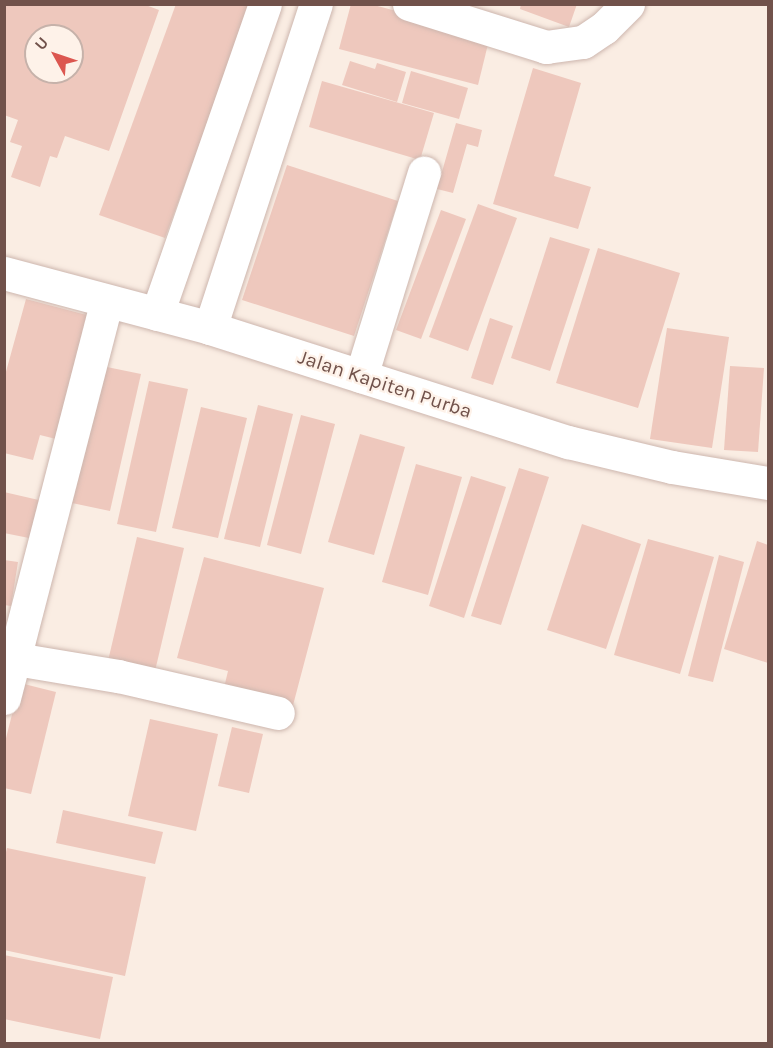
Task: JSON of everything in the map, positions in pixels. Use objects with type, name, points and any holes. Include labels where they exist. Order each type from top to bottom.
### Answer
[{"type":"street","points":[[157,314],[265,4]]},
{"type":"street","points":[[210,328],[316,4]]},
{"type":"street","points":[[410,4],[546,46],[582,42],[604,28],[628,4]]},
{"type":"street","points":[[361,376],[424,173]]},
{"type":"street","name":"Jalan Kapiten Purba","points":[[4,273],[210,328],[568,442],[672,467],[768,483]]},
{"type":"street","points":[[4,698],[9,657],[107,301]]},
{"type":"street","points":[[9,657],[118,676],[278,713]]},
{"type":"building","points":[[4,4],[143,4],[159,10],[109,151],[65,136],[57,158],[50,156],[40,187],[11,177],[22,146],[10,142],[18,120],[4,115]]},
{"type":"building","points":[[176,4],[251,4],[165,238],[99,215]]},
{"type":"building","points":[[351,4],[370,4],[490,36],[478,85],[339,49]]},
{"type":"building","points":[[521,4],[577,4],[569,27],[520,9]]},
{"type":"building","points":[[350,61],[375,69],[377,63],[406,72],[397,102],[342,85]]},
{"type":"building","points":[[533,68],[581,83],[554,176],[591,187],[578,229],[493,204]]},
{"type":"building","points":[[411,71],[468,88],[459,119],[402,103]]},
{"type":"building","points":[[322,81],[434,113],[420,160],[309,127]]},
{"type":"building","points":[[456,123],[482,130],[478,147],[467,144],[453,193],[437,189]]},
{"type":"building","points":[[287,165],[398,201],[354,336],[242,300]]},
{"type":"building","points":[[478,204],[517,218],[468,351],[429,337]]},
{"type":"building","points":[[441,210],[466,219],[421,339],[396,330]]},
{"type":"building","points":[[550,237],[590,249],[550,371],[511,358]]},
{"type":"building","points":[[598,248],[680,273],[638,408],[556,383]]},
{"type":"building","points":[[26,299],[98,318],[64,441],[40,435],[33,460],[4,453],[4,379]]},
{"type":"building","points":[[490,318],[513,326],[493,385],[471,378]]},
{"type":"building","points":[[667,328],[729,337],[712,448],[650,439]]},
{"type":"building","points":[[102,366],[141,374],[110,511],[72,503]]},
{"type":"building","points":[[730,366],[764,368],[758,452],[724,450]]},
{"type":"building","points":[[149,381],[188,389],[156,532],[117,524]]},
{"type":"building","points":[[258,405],[293,414],[260,547],[224,539]]},
{"type":"building","points":[[201,407],[247,418],[218,538],[172,528]]},
{"type":"building","points":[[301,415],[335,424],[301,554],[267,545]]},
{"type":"building","points":[[360,434],[405,447],[374,555],[328,542]]},
{"type":"building","points":[[416,464],[462,477],[428,595],[382,582]]},
{"type":"building","points":[[519,468],[549,477],[501,625],[471,616]]},
{"type":"building","points":[[471,476],[506,487],[464,618],[429,606]]},
{"type":"building","points":[[4,492],[43,501],[34,539],[4,533]]},
{"type":"building","points":[[582,524],[641,544],[606,649],[547,630]]},
{"type":"building","points":[[137,537],[184,548],[155,671],[108,661]]},
{"type":"building","points":[[648,539],[714,557],[680,674],[614,655]]},
{"type":"building","points":[[757,541],[768,545],[768,663],[724,649]]},
{"type":"building","points":[[719,555],[744,562],[713,682],[688,676]]},
{"type":"building","points":[[204,557],[324,588],[292,709],[223,692],[228,671],[177,658]]},
{"type":"building","points":[[4,560],[18,562],[11,606],[4,605]]},
{"type":"building","points":[[20,683],[56,692],[31,794],[4,788],[4,746]]},
{"type":"building","points":[[150,719],[218,734],[196,831],[128,816]]},
{"type":"building","points":[[232,727],[263,734],[249,793],[218,786]]},
{"type":"building","points":[[63,810],[163,832],[155,864],[56,843]]},
{"type":"building","points":[[7,848],[146,877],[125,976],[4,950],[4,860]]},
{"type":"building","points":[[4,955],[113,977],[100,1039],[4,1019]]}]
